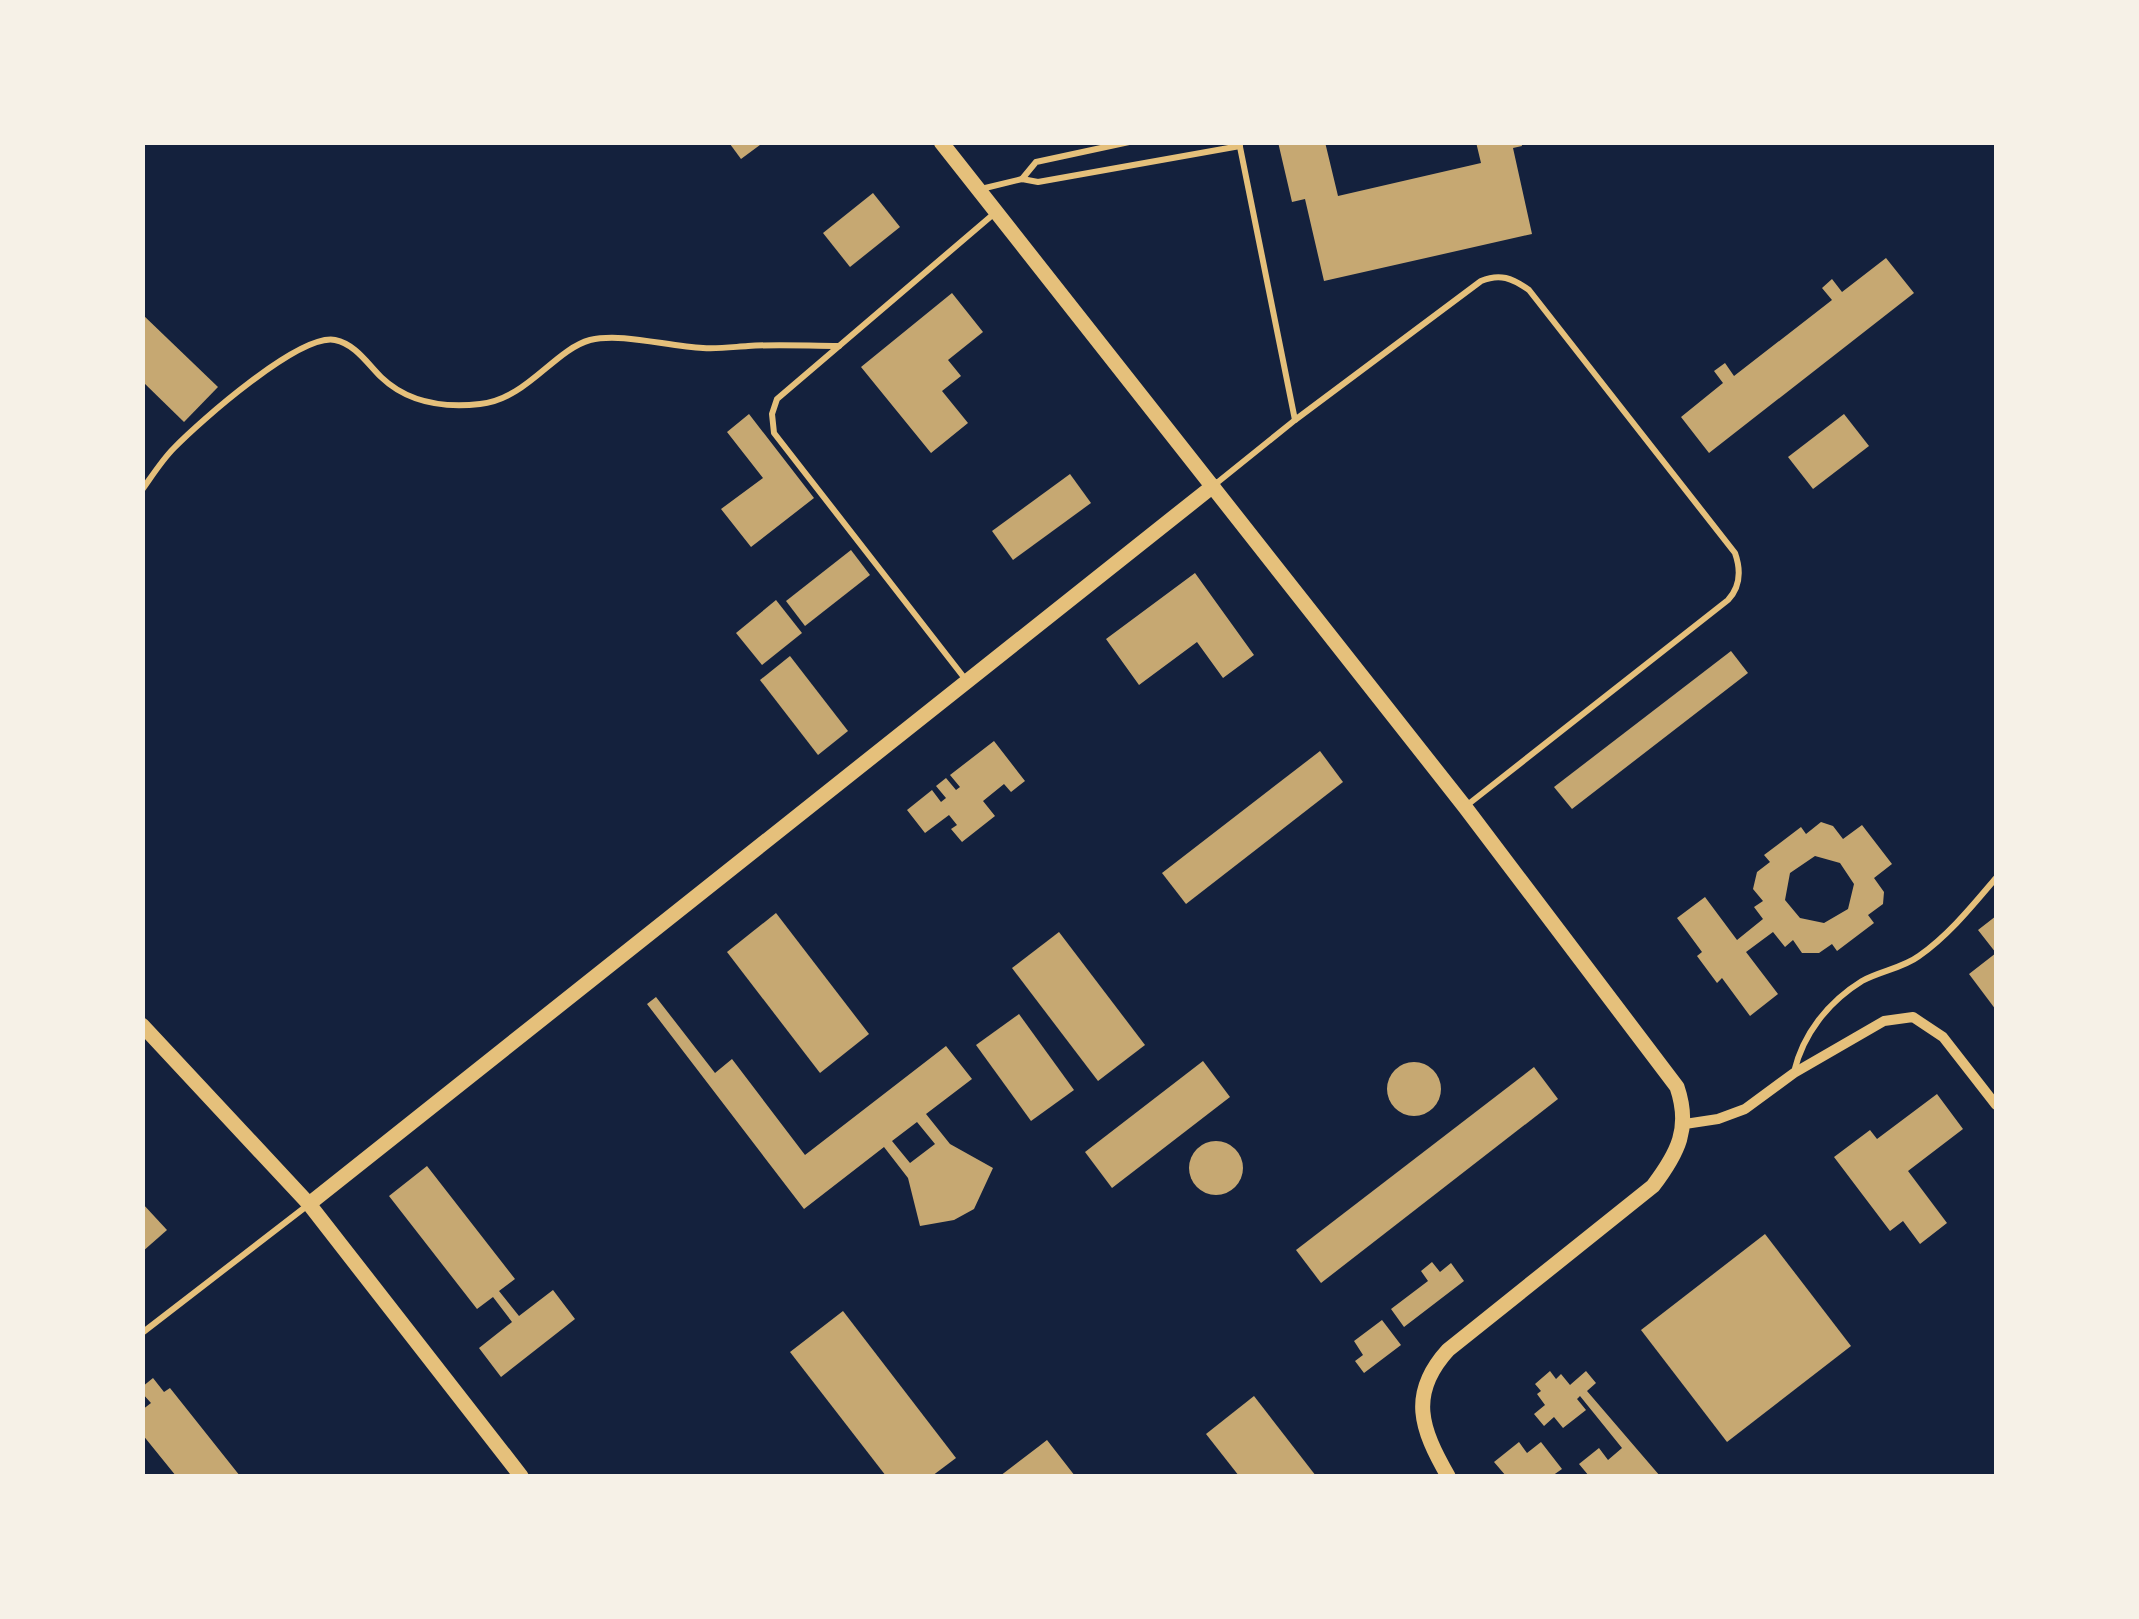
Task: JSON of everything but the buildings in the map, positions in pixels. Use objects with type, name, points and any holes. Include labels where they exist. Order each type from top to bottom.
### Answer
[{"type":"street","points":[[942,142],[1465,806],[1677,1087],[1685,1124],[1682,1140],[1653,1186],[1433,1366],[1426,1382],[1422,1413],[1435,1454],[1448,1476]]},
{"type":"street","points":[[309,1204],[1212,486]]},
{"type":"street","points":[[1685,1124],[1718,1119],[1745,1109],[1794,1074],[1884,1021],[1913,1018],[1943,1037],[1996,1105]]},
{"type":"street","points":[[142,1025],[309,1204],[521,1476]]},
{"type":"lane","points":[[1022,179],[1036,162],[1129,142]]},
{"type":"lane","points":[[978,189],[1022,179],[1038,182],[1240,144],[1295,420]]},
{"type":"lane","points":[[967,682],[774,433],[772,414],[777,399],[996,212]]},
{"type":"lane","points":[[1212,486],[1481,282],[1498,276],[1528,290],[1734,553],[1739,578],[1728,600],[1465,806]]},
{"type":"lane","points":[[142,490],[194,427],[272,366],[321,340],[353,347],[400,390],[422,401],[450,406],[487,403],[522,387],[571,349],[604,338],[698,348],[839,346]]},
{"type":"lane","points":[[1794,1074],[1801,1044],[1822,1015],[1861,982],[1918,958],[1965,915],[1996,878]]},
{"type":"lane","points":[[142,1332],[309,1204]]}]
